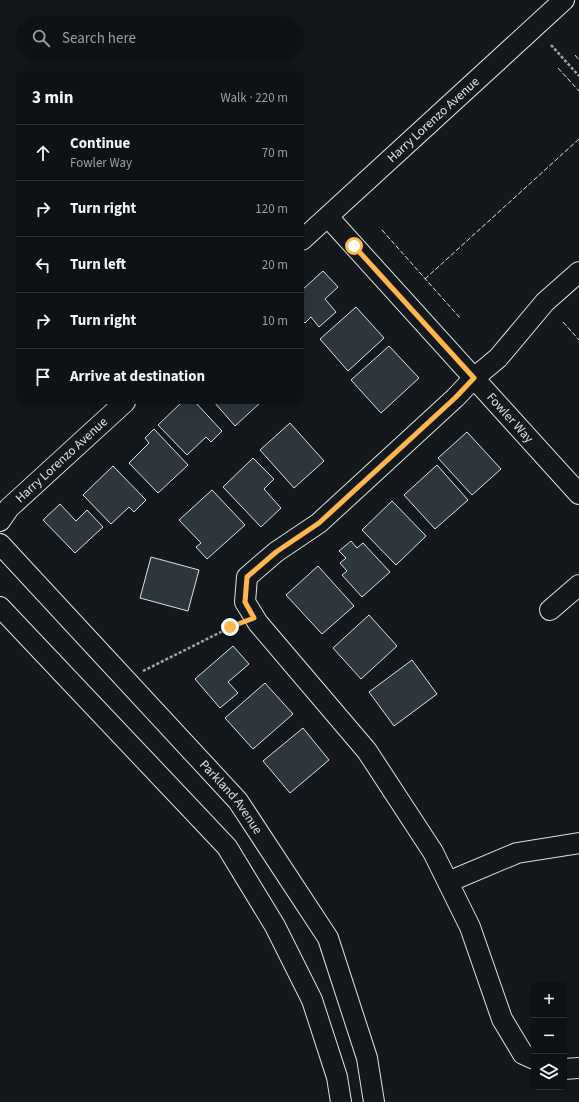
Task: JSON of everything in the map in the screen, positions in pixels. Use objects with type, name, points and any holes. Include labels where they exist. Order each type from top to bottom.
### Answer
[{"type":"street","name":"Harry Lorenzo Avenue","points":[[304,238],[564,0]]},
{"type":"street","name":"Fowler Way","points":[[328,217],[579,494]]},
{"type":"street","points":[[531,1058],[523,1054],[502,1019],[470,927],[433,852],[367,751],[254,618],[245,602],[247,577],[276,552],[319,523],[455,398],[474,378],[498,358],[545,302],[579,272]]},
{"type":"street","name":"Harry Lorenzo Avenue","points":[[0,521],[9,508],[123,404]]},
{"type":"street","name":"Parkland Avenue","points":[[0,544],[238,801],[328,938],[367,1058],[374,1102]]},
{"type":"street","points":[[550,610],[579,585]]},
{"type":"street","points":[[0,607],[227,847],[275,926],[312,1000],[337,1077],[341,1102]]},
{"type":"street","points":[[448,882],[516,853],[579,843]]},
{"type":"street","points":[[567,1069],[579,1068]]},
{"type":"path","points":[[551,45],[579,76]]},
{"type":"path","points":[[142,672],[230,627],[254,618]]},
{"type":"building","points":[[323,271],[338,287],[325,299],[336,312],[319,327],[311,317],[305,323],[304,322],[304,288]]},
{"type":"building","points":[[356,307],[384,338],[348,371],[320,339]]},
{"type":"building","points":[[389,346],[419,378],[381,413],[351,380]]},
{"type":"building","points":[[180,404],[197,404],[222,431],[211,442],[206,437],[187,455],[158,425]]},
{"type":"building","points":[[216,404],[259,404],[235,426]]},
{"type":"building","points":[[290,423],[324,461],[294,488],[260,450]]},
{"type":"building","points":[[154,429],[188,465],[158,493],[129,463],[149,443],[145,438]]},
{"type":"building","points":[[467,432],[501,469],[472,495],[438,458]]},
{"type":"building","points":[[253,458],[274,479],[264,489],[281,508],[261,527],[223,487]]},
{"type":"building","points":[[437,465],[468,500],[435,529],[404,495]]},
{"type":"building","points":[[113,466],[146,500],[134,512],[129,507],[111,524],[83,495]]},
{"type":"building","points":[[212,490],[245,525],[207,559],[196,547],[201,543],[179,520]]},
{"type":"building","points":[[392,501],[426,536],[396,565],[362,530]]},
{"type":"building","points":[[60,504],[76,521],[87,510],[103,527],[75,553],[43,520]]},
{"type":"building","points":[[351,541],[357,548],[363,543],[390,572],[362,597],[342,575],[347,571],[340,563],[346,558],[339,551]]},
{"type":"building","points":[[151,557],[199,570],[188,611],[140,598]]},
{"type":"building","points":[[318,566],[354,606],[322,634],[286,595]]},
{"type":"building","points":[[369,615],[397,646],[361,679],[333,648]]},
{"type":"building","points":[[233,646],[249,664],[228,682],[238,693],[220,708],[195,679]]},
{"type":"building","points":[[412,660],[437,694],[394,726],[369,692]]},
{"type":"building","points":[[265,683],[293,714],[253,749],[225,718]]},
{"type":"building","points":[[303,728],[329,760],[290,793],[263,761]]},
{"type":"fence","points":[[575,55],[579,60]]},
{"type":"fence","points":[[558,68],[579,91]]},
{"type":"fence","points":[[425,279],[579,139]]},
{"type":"fence","points":[[382,230],[460,318]]},
{"type":"fence","points":[[563,322],[579,340]]},
{"type":"route","points":[[230,627],[254,618],[245,602],[247,577],[276,552],[319,523],[455,398],[474,378],[354,246]]}]
